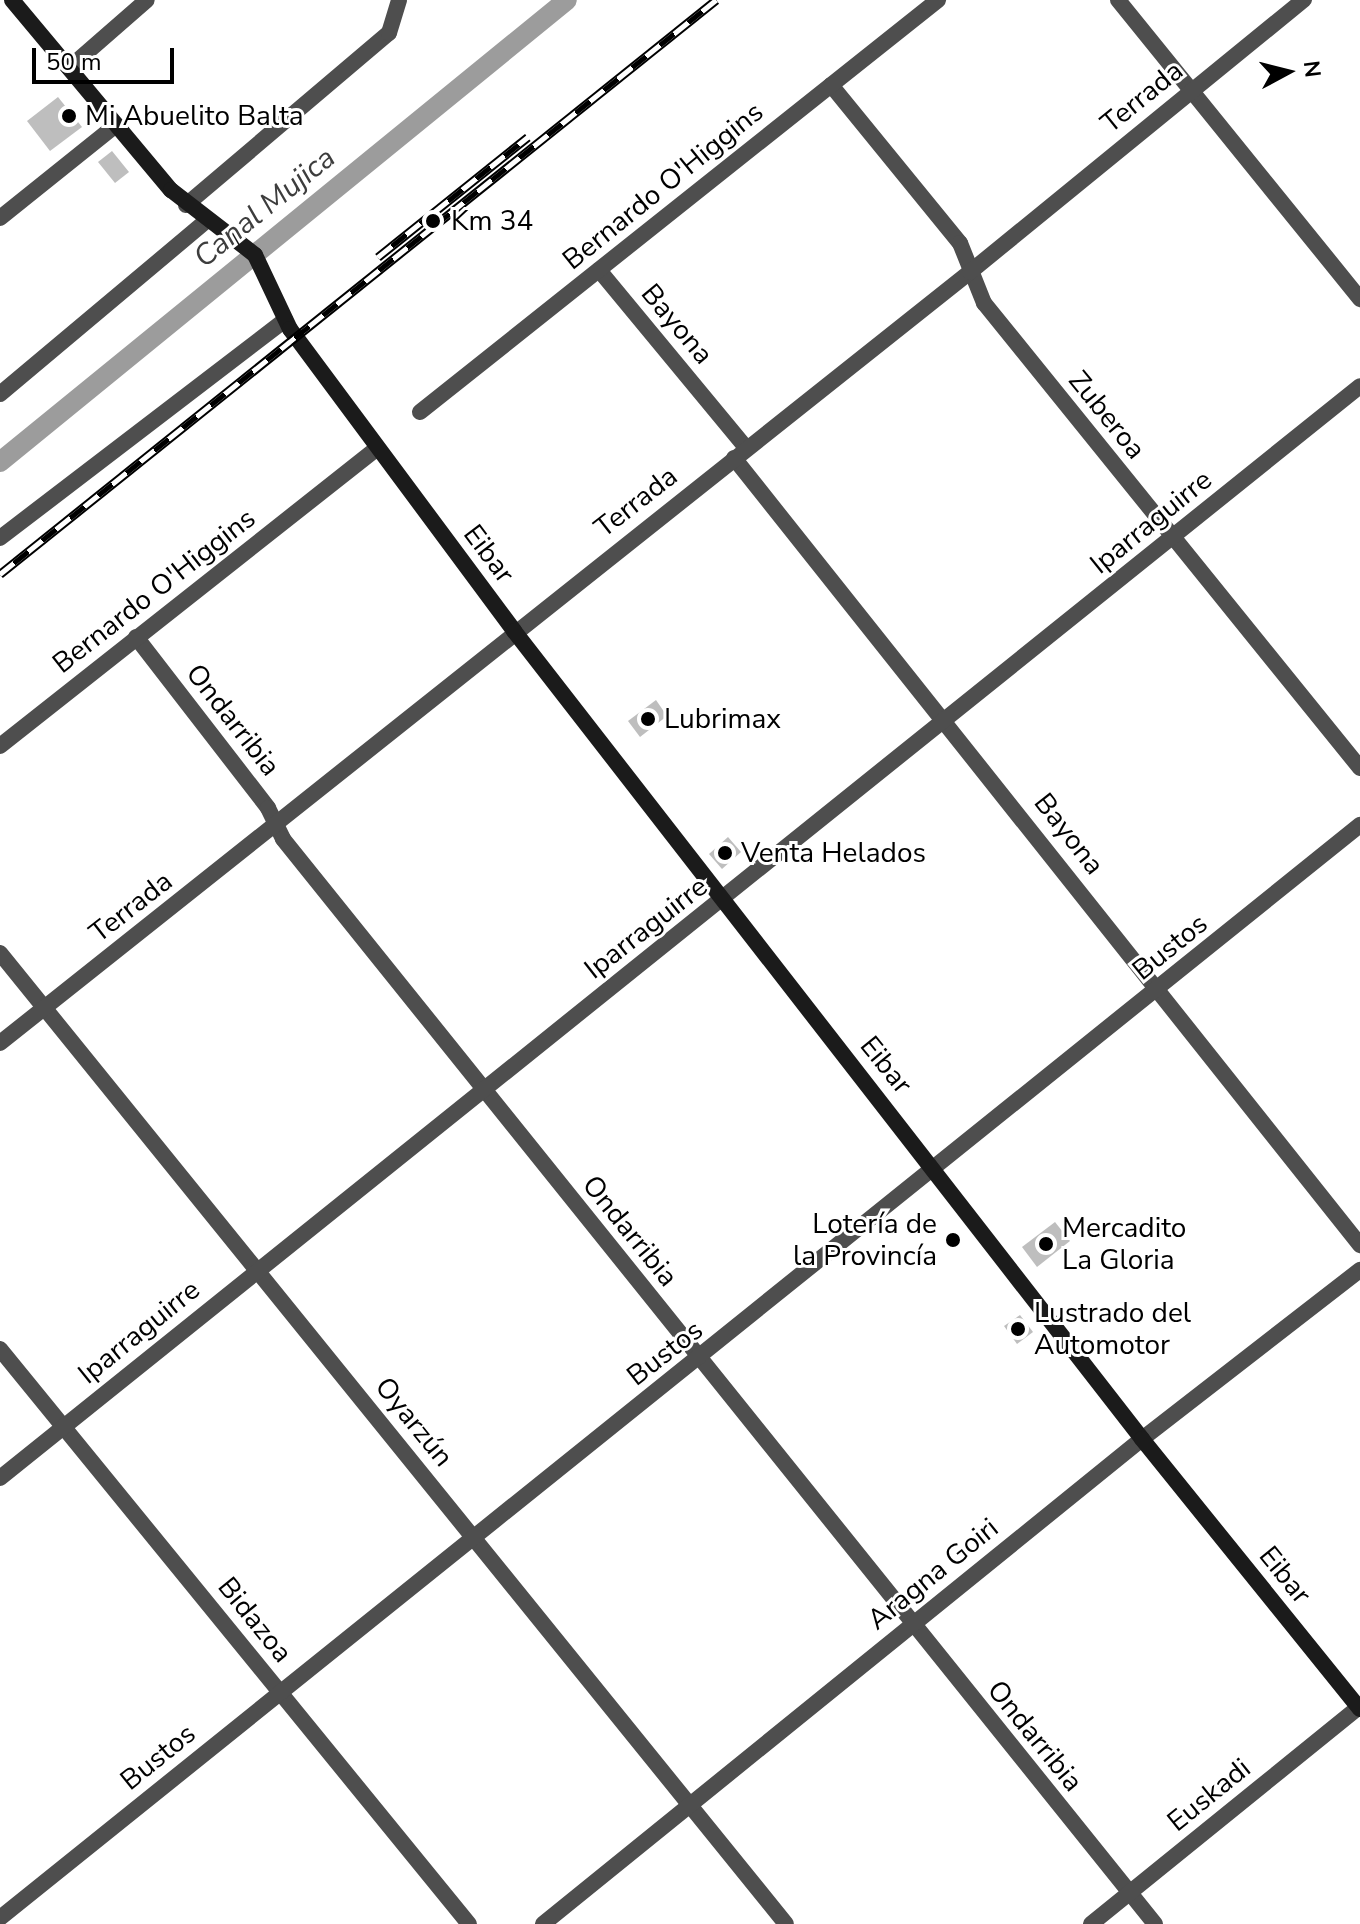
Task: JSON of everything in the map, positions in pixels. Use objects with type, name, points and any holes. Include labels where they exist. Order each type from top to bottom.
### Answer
[{"type":"street","name":"Eibar","points":[[12,0],[186,205],[244,244],[265,271],[285,320],[514,631],[722,902],[936,1169],[1142,1439],[1360,1707]]},
{"type":"street","points":[[69,68],[147,0]]},
{"type":"street","name":"Bernardo O'Higgins","points":[[420,412],[938,0]]},
{"type":"street","points":[[1118,0],[1360,299]]},
{"type":"street","name":"Terrada","points":[[0,1043],[277,825],[514,631],[970,272],[1304,0]]},
{"type":"street","points":[[186,205],[389,33],[395,1]]},
{"type":"street","name":"Zuberoa","points":[[831,85],[960,243],[984,303],[1360,768]]},
{"type":"street","points":[[0,218],[116,125]]},
{"type":"street","points":[[0,394],[207,220]]},
{"type":"street","name":"Bayona","points":[[599,270],[947,721],[1360,1245]]},
{"type":"street","points":[[0,538],[285,320]]},
{"type":"street","name":"Iparraguirre","points":[[0,1478],[256,1269],[722,902],[1360,386]]},
{"type":"street","name":"Bernardo O'Higgins","points":[[0,746],[377,448]]},
{"type":"street","name":"Ondarribia","points":[[136,637],[277,825],[483,1089],[911,1626],[1155,1924]]},
{"type":"street","name":"Bustos","points":[[0,1918],[473,1536],[700,1359],[1360,825]]},
{"type":"street","name":"Oyarzún","points":[[0,953],[786,1924]]},
{"type":"street","name":"Aragna Goiri","points":[[543,1924],[689,1802],[1142,1439],[1360,1270]]},
{"type":"street","name":"Bidazoa","points":[[0,1349],[469,1924]]},
{"type":"street","name":"Euskadi","points":[[1091,1924],[1360,1707]]},
{"type":"building","points":[[58,97],[82,127],[50,151],[27,121]]},
{"type":"building","points":[[112,151],[129,172],[115,183],[98,162]]},
{"type":"building","name":"Lubrimax","points":[[656,700],[667,716],[640,737],[628,721]]},
{"type":"building","name":"Venta Helados","points":[[728,837],[741,852],[722,869],[709,854]]},
{"type":"building","name":"Mercadito La Gloria","points":[[1055,1222],[1070,1241],[1037,1267],[1022,1247]]},
{"type":"building","name":"Lustrado del Automotor","points":[[1020,1315],[1033,1332],[1017,1344],[1004,1326]]},
{"type":"waterway","name":"Canal Mujica","points":[[0,462],[567,0]]},
{"type":"railway","points":[[0,574],[716,0]]},
{"type":"railway","points":[[378,257],[528,137]]},
{"type":"place","name":"Mi Abuelito Balta","points":[[69,116]]},
{"type":"place","name":"Km 34","points":[[433,221]]},
{"type":"place","name":"Lubrimax","points":[[648,719]]},
{"type":"place","name":"Venta Helados","points":[[725,853]]},
{"type":"place","name":"Lotería de la Provincía","points":[[953,1240]]},
{"type":"place","name":"Mercadito La Gloria","points":[[1046,1244]]},
{"type":"place","name":"Lustrado del Automotor","points":[[1018,1329]]}]
